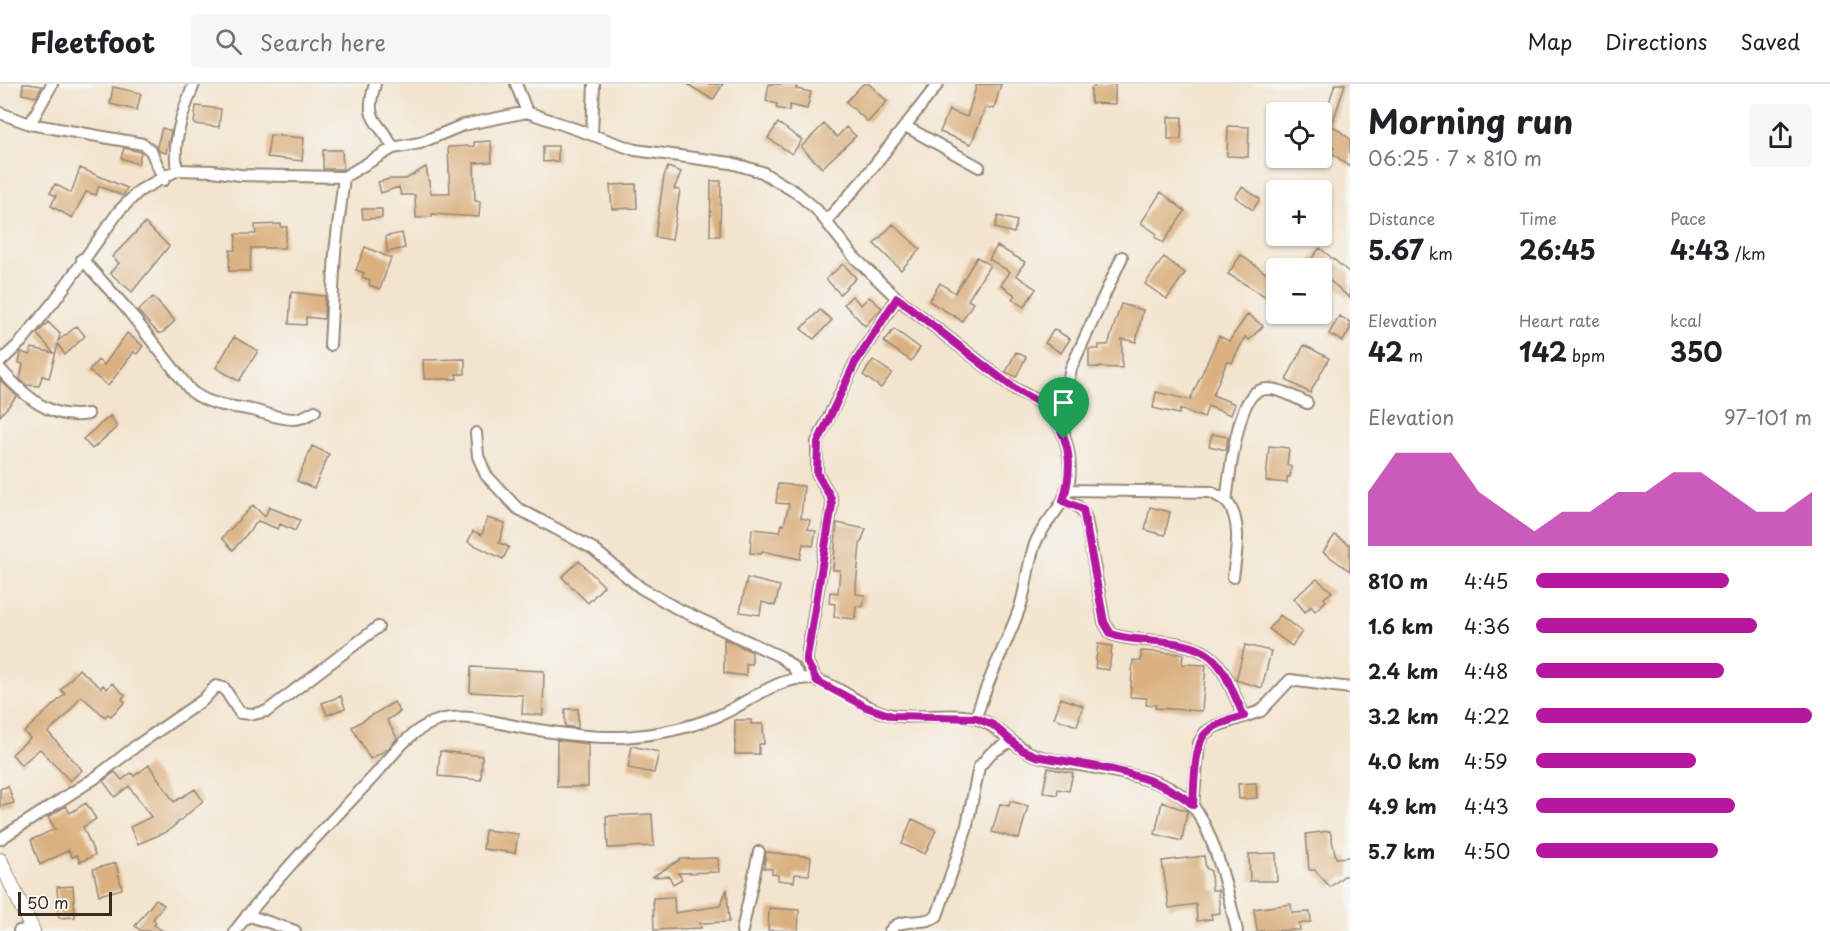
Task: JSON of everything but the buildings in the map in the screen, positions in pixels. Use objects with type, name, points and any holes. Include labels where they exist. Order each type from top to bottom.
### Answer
[{"type":"street","points":[[30,124],[52,84]]},
{"type":"street","points":[[177,170],[174,150],[182,115],[194,84]]},
{"type":"street","points":[[375,84],[370,100],[370,112],[375,124],[388,138],[393,148]]},
{"type":"street","points":[[516,84],[527,112]]},
{"type":"street","points":[[592,133],[594,84]]},
{"type":"street","points":[[826,221],[938,84]]},
{"type":"street","points":[[0,362],[21,342],[55,300],[82,259],[119,211],[139,191],[164,180],[177,170],[213,171],[240,176],[344,177],[393,148],[420,143],[464,125],[527,112],[635,150],[731,163],[762,172],[797,194],[826,221],[854,257],[897,298],[1015,389],[1037,400],[1053,417],[1064,439],[1070,461],[1070,479],[1064,495],[1035,544],[1019,609],[992,670],[976,718]]},
{"type":"street","points":[[0,113],[30,124],[143,144],[151,151],[164,180]]},
{"type":"street","points":[[905,126],[979,167]]},
{"type":"street","points":[[330,345],[335,252],[344,177]]},
{"type":"street","points":[[1064,439],[1064,402],[1071,368],[1122,257]]},
{"type":"street","points":[[82,259],[126,308],[191,391],[201,399],[213,405],[249,409],[293,419],[304,417],[315,411]]},
{"type":"street","points":[[817,681],[807,662],[807,657],[832,501],[817,473],[818,442],[855,363],[897,298]]},
{"type":"street","points":[[0,369],[19,389],[44,407],[61,415],[88,414]]},
{"type":"street","points":[[1233,577],[1237,535],[1226,502],[1232,459],[1245,407],[1251,396],[1260,390],[1273,389],[1307,403]]},
{"type":"street","points":[[476,433],[478,456],[486,475],[517,508],[592,548],[641,588],[678,609],[781,657],[793,667],[801,679]]},
{"type":"street","points":[[1064,495],[1210,492],[1226,502]]},
{"type":"street","points":[[1064,495],[1083,509],[1104,622],[1111,634],[1127,639],[1160,641],[1199,648],[1215,658],[1244,716]]},
{"type":"street","points":[[0,839],[95,778],[202,700],[216,686],[224,688],[240,713],[267,711],[378,627]]},
{"type":"street","points":[[235,931],[299,852],[395,752],[420,729],[434,722],[470,718],[567,735],[633,736],[694,724],[718,716],[781,684],[801,679],[817,681],[866,707],[892,716],[976,718],[993,725],[1011,741],[1036,756],[1159,784],[1178,792],[1193,805],[1206,827],[1237,931]]},
{"type":"street","points":[[1193,805],[1199,743],[1205,733],[1216,726],[1261,711],[1290,680],[1350,688]]},
{"type":"street","points":[[890,931],[898,923],[927,921],[937,916],[966,830],[979,767],[991,753],[1011,741]]},
{"type":"street","points":[[741,931],[759,852]]},
{"type":"street","points":[[0,860],[28,930]]},
{"type":"street","points":[[248,915],[295,931]]},
{"type":"route","points":[[897,298],[1015,389],[1037,400],[1053,417],[1064,439],[1070,461],[1070,479],[1063,501],[1083,509],[1104,622],[1108,630],[1111,634],[1127,639],[1160,641],[1199,648],[1215,658],[1244,716],[1216,726],[1205,733],[1199,743],[1193,805],[1178,792],[1159,784],[1036,756],[1022,750],[993,725],[976,718],[892,716],[866,707],[817,681],[807,662],[832,505],[830,494],[819,480],[815,465],[818,442],[842,386],[897,298]]}]
